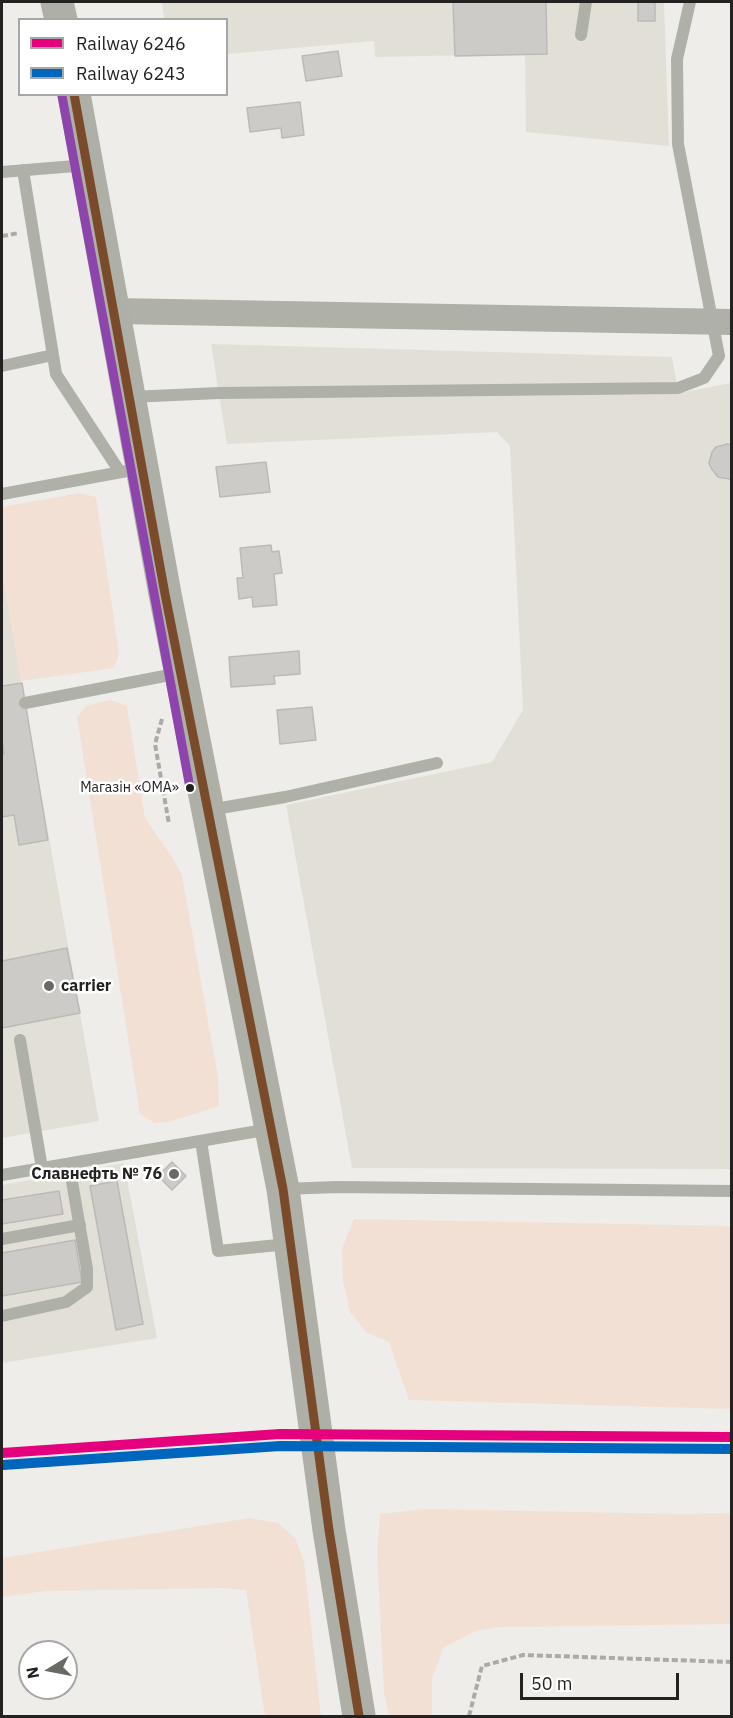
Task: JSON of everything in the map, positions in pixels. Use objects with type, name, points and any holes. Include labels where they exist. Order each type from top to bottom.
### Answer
[{"type":"main road","points":[[57,2],[61,18]]},
{"type":"main road","points":[[74,96],[129,397],[131,469],[180,673],[283,1189],[329,1530],[359,1716]]},
{"type":"street","points":[[114,311],[722,322]]},
{"type":"lane","points":[[581,35],[586,2]]},
{"type":"lane","points":[[129,397],[219,393],[678,388],[704,378],[718,356],[722,322],[678,144],[677,59],[690,2]]},
{"type":"lane","points":[[2,172],[87,165]]},
{"type":"lane","points":[[2,494],[131,469],[56,374],[23,170]]},
{"type":"lane","points":[[2,366],[53,355]]},
{"type":"lane","points":[[25,703],[180,673]]},
{"type":"lane","points":[[207,810],[285,796],[438,763]]},
{"type":"lane","points":[[20,1040],[42,1168]]},
{"type":"lane","points":[[2,1175],[271,1129]]},
{"type":"lane","points":[[201,1141],[218,1251],[291,1244]]},
{"type":"lane","points":[[2,1316],[66,1302],[87,1287],[87,1269],[69,1164]]},
{"type":"lane","points":[[283,1189],[337,1187],[732,1191]]},
{"type":"lane","points":[[2,1239],[80,1225]]},
{"type":"path","points":[[469,1716],[482,1666],[523,1655],[732,1662]]},
{"type":"shaded area","points":[[162,2],[664,2],[669,146],[526,132],[525,54],[375,57],[374,41],[228,54],[228,18],[164,18]]},
{"type":"shaded area","points":[[211,344],[672,357],[679,393],[731,383],[731,1169],[352,1168],[286,805],[492,762],[523,710],[510,446],[497,432],[227,444]]},
{"type":"shaded area","points":[[80,493],[96,497],[119,654],[114,668],[21,681],[2,571],[2,507]]},
{"type":"shaded area","points":[[2,571],[99,1121],[2,1138]]},
{"type":"shaded area","points":[[111,700],[127,706],[145,818],[182,875],[218,1077],[219,1106],[169,1122],[155,1123],[140,1114],[77,717],[86,706]]},
{"type":"shaded area","points":[[124,1163],[157,1338],[2,1363],[2,1185]]},
{"type":"shaded area","points":[[354,1219],[731,1226],[731,1409],[409,1400],[389,1342],[366,1332],[350,1312],[343,1281],[342,1248]]},
{"type":"shaded area","points":[[425,1509],[731,1513],[731,1624],[500,1627],[475,1631],[443,1648],[432,1679],[432,1716],[389,1716],[384,1693],[377,1551],[380,1514]]},
{"type":"shaded area","points":[[249,1518],[278,1523],[295,1538],[304,1561],[321,1716],[265,1716],[246,1590],[224,1588],[45,1591],[2,1597],[2,1558]]},
{"type":"building","points":[[453,2],[546,2],[547,54],[455,56]]},
{"type":"building","points":[[638,2],[655,2],[655,21],[638,21]]},
{"type":"building","points":[[338,51],[342,76],[306,81],[302,56]]},
{"type":"building","points":[[300,102],[304,135],[282,138],[281,128],[250,132],[247,108]]},
{"type":"building","points":[[732,445],[732,478],[729,479],[718,477],[709,463],[716,447]]},
{"type":"building","points":[[266,462],[270,492],[220,497],[216,467]]},
{"type":"building","points":[[271,545],[272,552],[279,551],[282,573],[274,574],[277,605],[253,607],[252,597],[239,599],[237,578],[243,578],[240,548]]},
{"type":"building","points":[[299,651],[300,674],[274,676],[275,684],[231,687],[229,657]]},
{"type":"building","points":[[22,683],[48,840],[19,845],[14,815],[2,817],[2,754],[4,754],[2,686]]},
{"type":"building","points":[[312,707],[316,740],[280,744],[277,710]]},
{"type":"building","points":[[67,948],[80,1013],[2,1028],[2,961]]},
{"type":"building","points":[[172,1162],[186,1176],[172,1190],[158,1176]]},
{"type":"building","points":[[117,1181],[143,1324],[116,1330],[90,1186]]},
{"type":"building","points":[[59,1191],[63,1214],[2,1224],[2,1200]]},
{"type":"building","points":[[75,1240],[82,1282],[2,1296],[2,1253]]},
{"type":"rail line","name":"6246","points":[[2,1453],[280,1434],[732,1437]]},
{"type":"rail line","name":"6243","points":[[3,1465],[280,1446],[732,1449]]},
{"type":"transit line","points":[[62,96],[190,788]]},
{"type":"transit line","points":[[74,96],[165,594],[283,1189],[329,1530],[359,1716]]},
{"type":"place","name":"Магазін «ОМА»","points":[[190,788]]},
{"type":"place","name":"carrier","points":[[49,986]]},
{"type":"place","name":"Славнефть № 76","points":[[174,1174]]}]
